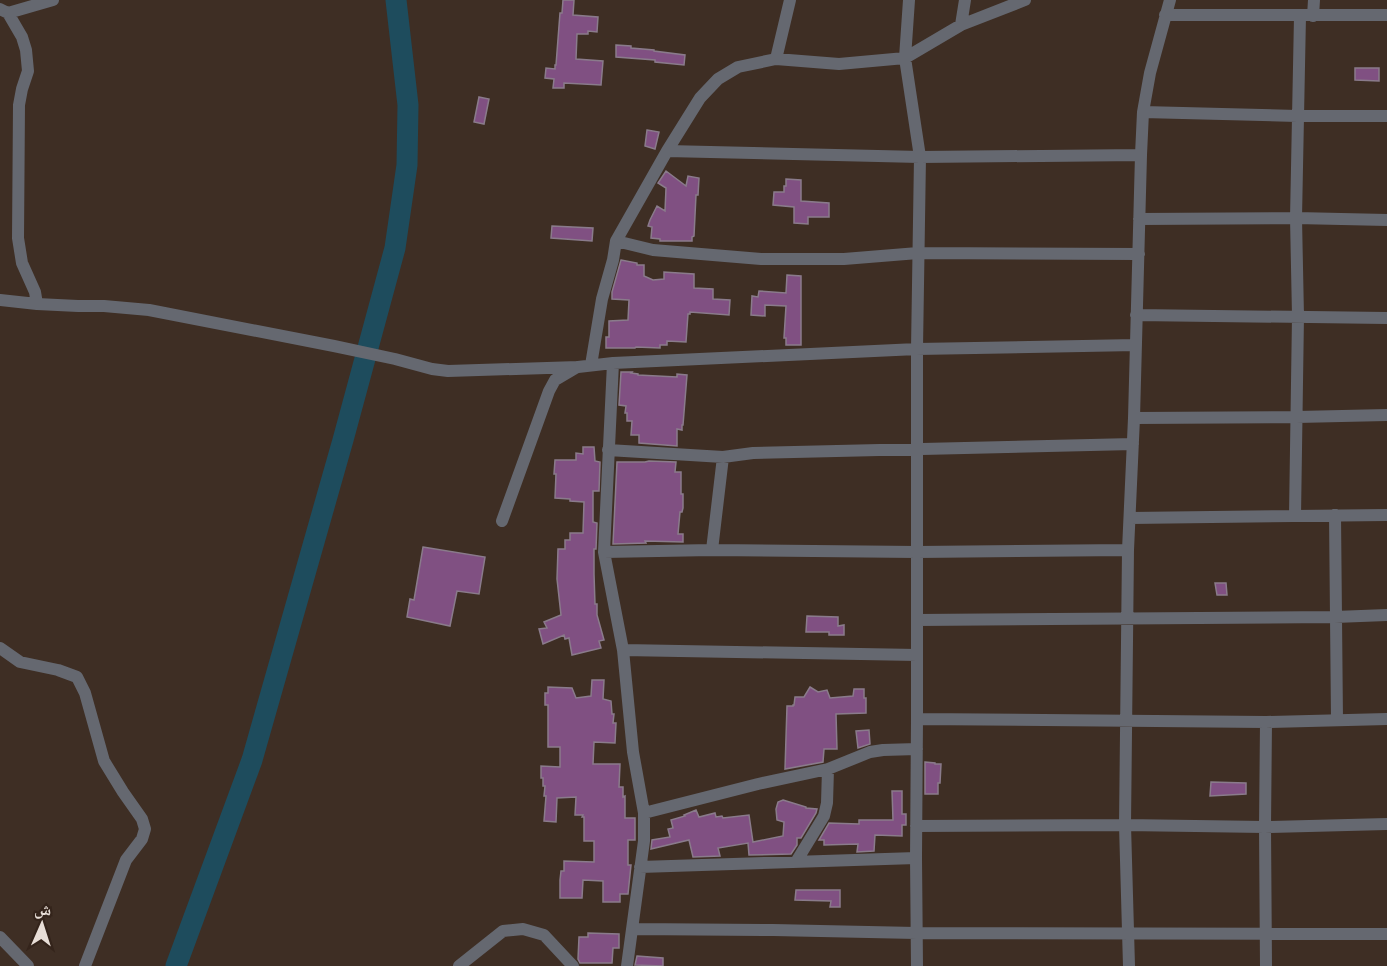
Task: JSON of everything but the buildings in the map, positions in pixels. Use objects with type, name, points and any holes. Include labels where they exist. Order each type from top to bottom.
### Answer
[{"type":"street","points":[[37,304],[22,263],[18,238],[19,105],[28,71],[26,50],[22,37],[4,11],[53,0]]},
{"type":"street","points":[[776,59],[790,0]]},
{"type":"street","points":[[909,0],[905,58],[920,157],[915,858],[917,966]]},
{"type":"street","points":[[961,25],[965,0]]},
{"type":"street","points":[[585,366],[616,241],[700,98],[718,79],[738,67],[776,59],[839,64],[905,58],[961,25],[1025,0]]},
{"type":"street","points":[[1129,966],[1125,825],[1128,550],[1141,154],[1143,112],[1150,74],[1170,0]]},
{"type":"street","points":[[1313,16],[1314,0]]},
{"type":"street","points":[[1165,15],[1387,15]]},
{"type":"street","points":[[1295,516],[1298,316],[1297,116],[1300,16]]},
{"type":"street","points":[[1143,112],[1387,116]]},
{"type":"street","points":[[667,151],[920,157],[1141,154]]},
{"type":"street","points":[[1139,219],[1387,220]]},
{"type":"street","points":[[616,241],[653,250],[761,259],[844,259],[918,254],[1138,254]]},
{"type":"street","points":[[0,300],[149,310],[448,371],[917,349],[1136,345]]},
{"type":"street","points":[[1136,315],[1387,318]]},
{"type":"street","points":[[613,363],[604,552],[623,650],[633,752],[644,813],[644,841],[627,966]]},
{"type":"street","points":[[502,521],[549,391],[555,380],[585,366]]},
{"type":"street","points":[[1134,418],[1387,415]]},
{"type":"street","points":[[608,450],[723,457],[753,453],[1133,444]]},
{"type":"street","points":[[712,550],[723,457]]},
{"type":"street","points":[[1335,515],[1337,720]]},
{"type":"street","points":[[1130,518],[1387,515]]},
{"type":"street","points":[[604,552],[1128,550]]},
{"type":"street","points":[[917,620],[1387,615]]},
{"type":"street","points":[[0,648],[20,662],[58,670],[77,677],[85,693],[104,761],[142,819],[145,829],[142,839],[126,860],[85,966]]},
{"type":"street","points":[[623,650],[917,655]]},
{"type":"street","points":[[917,719],[1266,722],[1387,719]]},
{"type":"street","points":[[1266,722],[1266,966]]},
{"type":"street","points":[[644,813],[828,769],[870,752],[917,749]]},
{"type":"street","points":[[796,862],[824,816],[827,803],[828,769]]},
{"type":"street","points":[[916,826],[1265,827],[1387,824]]},
{"type":"street","points":[[640,867],[915,858]]},
{"type":"street","points":[[459,966],[503,931],[523,929],[544,935],[573,966]]},
{"type":"street","points":[[632,929],[916,933],[1387,934]]},
{"type":"street","points":[[0,937],[28,966]]},
{"type":"waterway","points":[[176,966],[252,760],[395,248],[407,165],[408,105],[396,0]]}]
